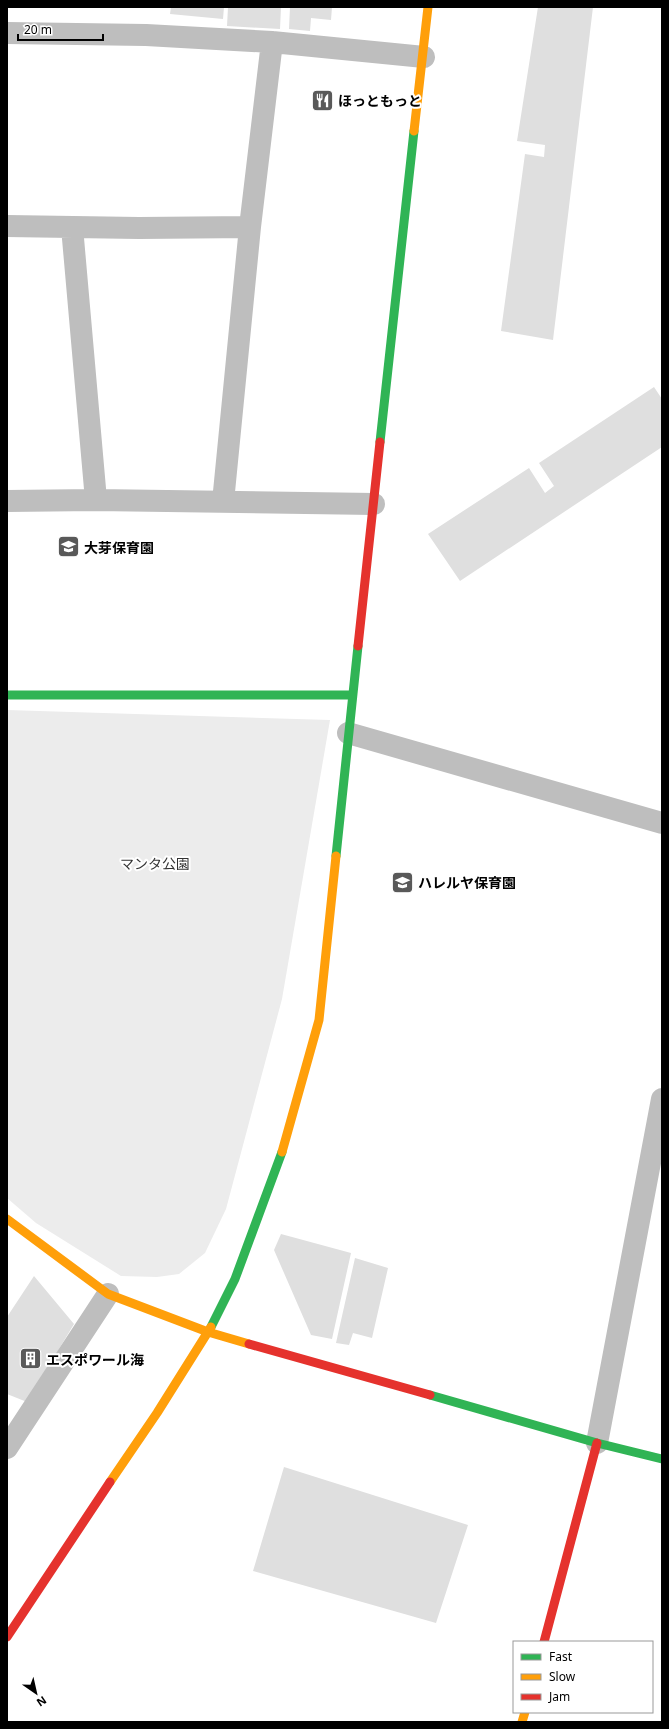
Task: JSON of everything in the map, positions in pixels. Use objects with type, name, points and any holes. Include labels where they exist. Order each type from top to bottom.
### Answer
[{"type":"street","points":[[7,1637],[157,1413],[208,1332],[235,1279],[280,1159],[319,1020],[352,695],[424,57],[428,7]]},
{"type":"street","points":[[7,33],[146,34],[272,42],[424,57]]},
{"type":"street","points":[[223,502],[250,227],[272,42]]},
{"type":"street","points":[[7,226],[250,227]]},
{"type":"street","points":[[72,227],[96,500]]},
{"type":"street","points":[[7,501],[96,500],[374,504]]},
{"type":"street","points":[[7,695],[352,695]]},
{"type":"street","points":[[348,733],[662,823]]},
{"type":"street","points":[[544,1641],[597,1443],[662,1098]]},
{"type":"street","points":[[7,1218],[108,1294],[208,1332],[597,1443],[662,1459]]},
{"type":"street","points":[[7,1448],[108,1294]]},
{"type":"green space","name":"マンタ公園","points":[[7,710],[330,720],[282,999],[226,1209],[205,1253],[179,1274],[157,1277],[121,1276],[36,1223],[7,1198]]},
{"type":"building","points":[[171,7],[224,7],[223,19],[170,14]]},
{"type":"building","points":[[228,7],[281,7],[280,29],[227,26]]},
{"type":"building","points":[[290,7],[332,7],[331,20],[311,18],[310,31],[289,29]]},
{"type":"building","points":[[538,7],[593,7],[553,340],[501,331],[525,154],[544,157],[545,145],[517,141]]},
{"type":"building","points":[[654,387],[662,399],[662,447],[460,581],[428,534],[529,468],[545,493],[554,486],[539,463]]},
{"type":"building","points":[[281,1234],[351,1253],[332,1339],[311,1335],[274,1250]]},
{"type":"building","points":[[355,1258],[388,1268],[372,1338],[353,1333],[349,1345],[336,1343]]},
{"type":"building","name":"エスポワール海","points":[[34,1276],[74,1324],[27,1402],[7,1394],[7,1317]]},
{"type":"building","points":[[284,1467],[468,1525],[436,1623],[253,1571]]},
{"type":"traffic: fast","points":[[380,442],[414,131]]},
{"type":"traffic: fast","points":[[336,856],[358,646]]},
{"type":"traffic: fast","points":[[7,695],[352,695]]},
{"type":"traffic: fast","points":[[211,1327],[235,1279],[282,1152]]},
{"type":"traffic: fast","points":[[430,1395],[597,1443],[662,1459]]},
{"type":"traffic: slow","points":[[414,131],[428,7]]},
{"type":"traffic: slow","points":[[282,1152],[319,1020],[336,856]]},
{"type":"traffic: slow","points":[[7,1219],[108,1294],[208,1332],[249,1344]]},
{"type":"traffic: slow","points":[[110,1482],[157,1413],[211,1327]]},
{"type":"traffic: slow","points":[[522,1722],[525,1713]]},
{"type":"traffic: jam","points":[[358,646],[380,442]]},
{"type":"traffic: jam","points":[[249,1344],[430,1395]]},
{"type":"traffic: jam","points":[[544,1641],[597,1443]]},
{"type":"traffic: jam","points":[[7,1637],[110,1482]]},
{"type":"place","name":"ほっともっと","points":[[323,100]]},
{"type":"place","name":"大芽保育園","points":[[68,547]]},
{"type":"place","name":"ハレルヤ保育園","points":[[403,882]]},
{"type":"place","name":"エスポワール海","points":[[30,1359]]}]
